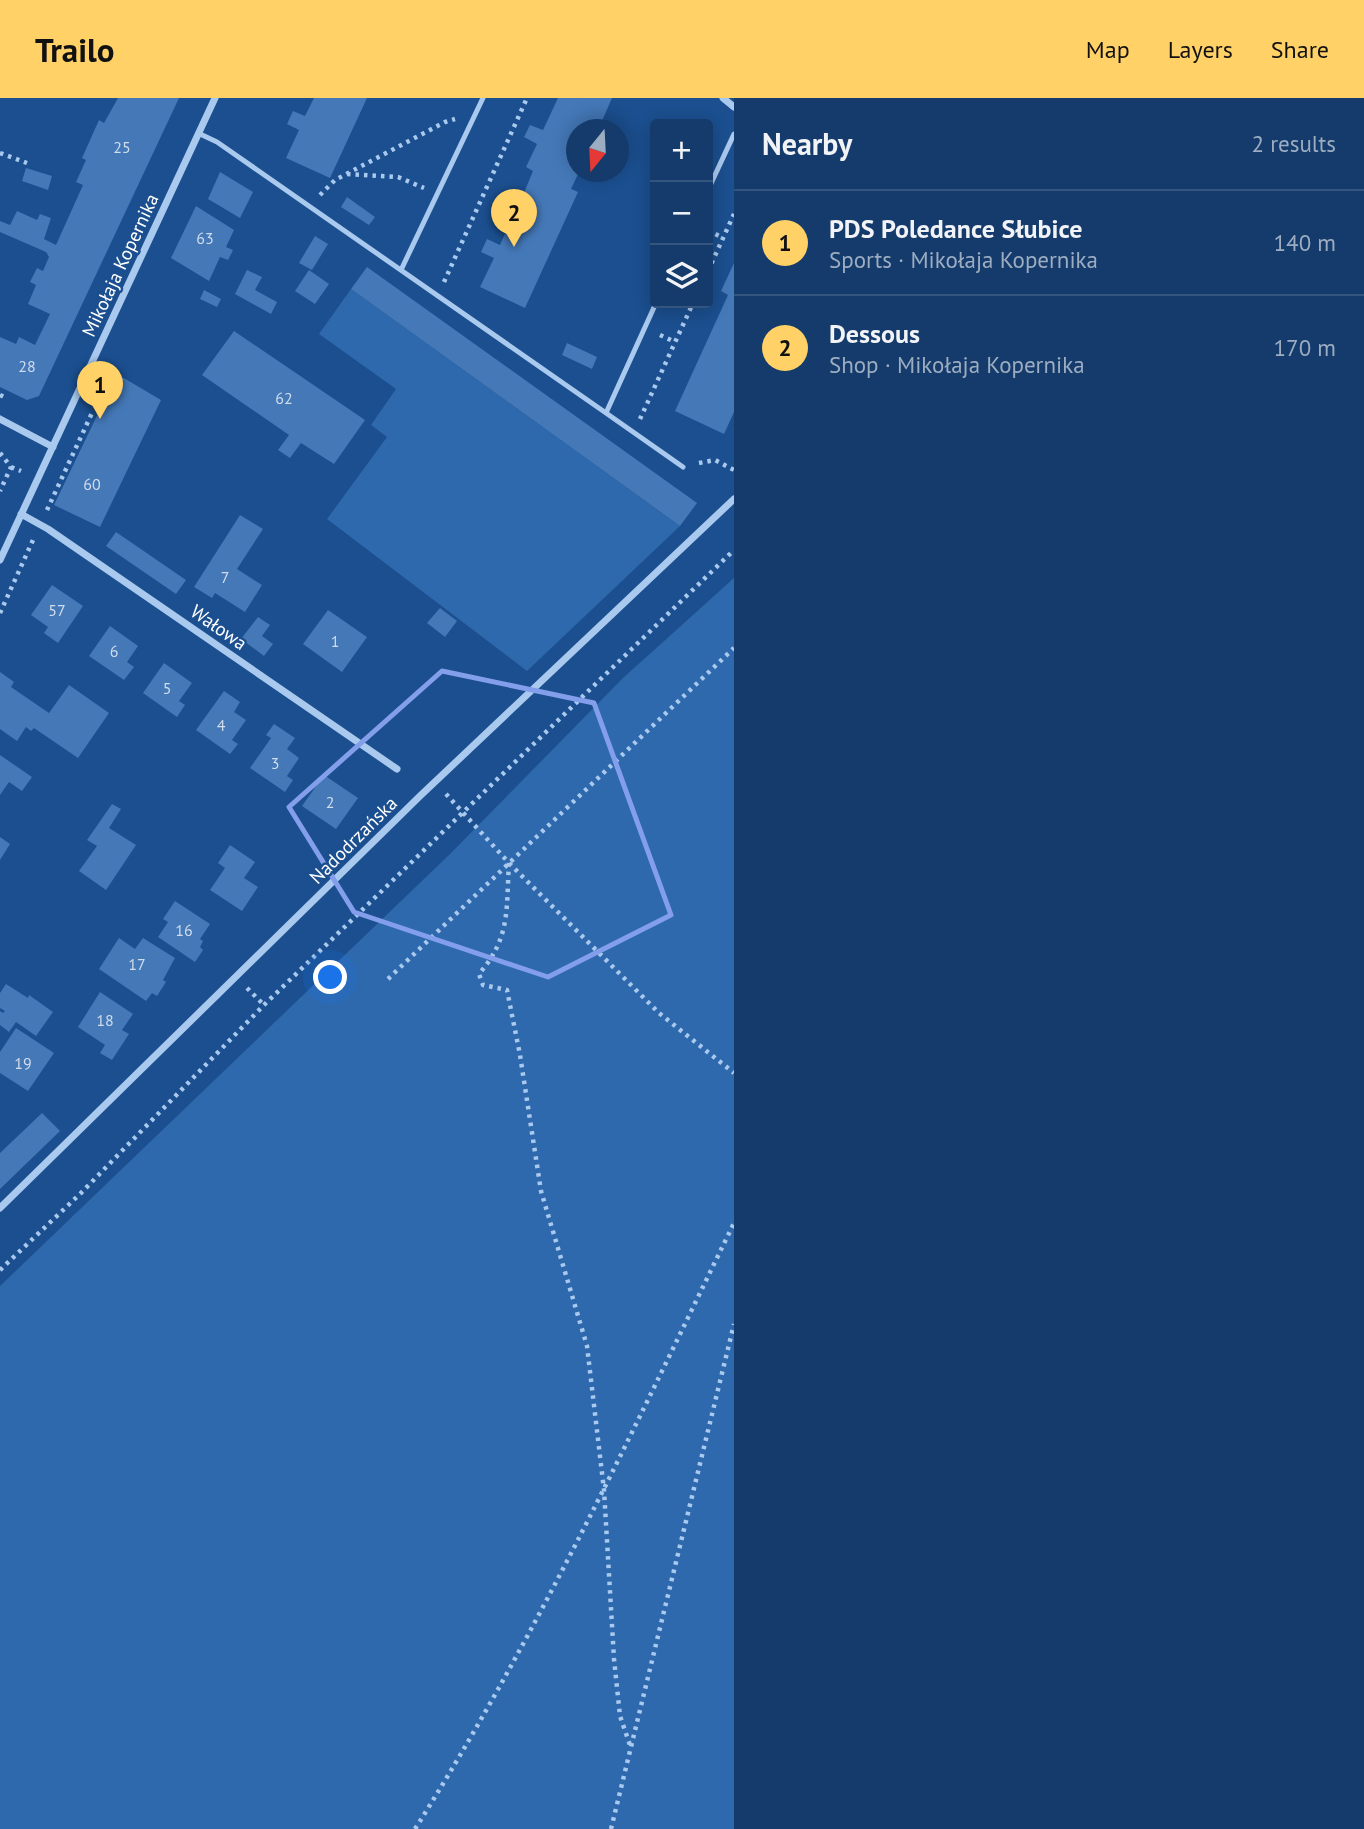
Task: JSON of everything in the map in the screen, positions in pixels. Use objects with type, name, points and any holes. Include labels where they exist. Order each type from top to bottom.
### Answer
[{"type":"street","name":"Mikołaja Kopernika","points":[[0,560],[215,98]]},
{"type":"street","points":[[723,98],[734,107]]},
{"type":"street","points":[[0,419],[53,447]]},
{"type":"street","name":"Nadodrzańska","points":[[0,1208],[420,796],[734,499]]},
{"type":"street","name":"Wałowa","points":[[21,514],[48,529],[397,769]]},
{"type":"lane","points":[[401,270],[483,98]]},
{"type":"lane","points":[[198,133],[217,142],[310,206],[683,467]]},
{"type":"lane","points":[[712,182],[734,134]]},
{"type":"lane","points":[[606,413],[654,308]]},
{"type":"path","points":[[438,295],[527,98]]},
{"type":"path","points":[[310,206],[335,180],[445,122],[476,113]]},
{"type":"path","points":[[0,153],[27,163]]},
{"type":"path","points":[[346,174],[398,177],[437,194]]},
{"type":"path","points":[[713,260],[734,214]]},
{"type":"path","points":[[713,233],[723,238]]},
{"type":"path","points":[[634,433],[691,308]]},
{"type":"path","points":[[0,395],[6,398]]},
{"type":"path","points":[[0,453],[11,467],[0,491]]},
{"type":"path","points":[[683,467],[715,460],[734,470]]},
{"type":"path","points":[[0,1270],[81,1193],[264,1005],[734,550]]},
{"type":"path","points":[[388,979],[734,648]]},
{"type":"path","points":[[445,793],[509,863],[659,1013],[734,1073]]},
{"type":"path","points":[[509,863],[504,931],[492,959],[479,974],[483,985],[507,990],[541,1191],[587,1346],[604,1490],[616,1682],[620,1716],[631,1748]]},
{"type":"path","points":[[245,985],[264,1005]]},
{"type":"path","points":[[415,1829],[460,1758],[604,1490],[734,1223]]},
{"type":"path","points":[[611,1829],[734,1324]]},
{"type":"highlighted area","points":[[442,671],[594,703],[671,915],[548,977],[354,912],[289,807]]},
{"type":"shaded area","points":[[351,289],[680,526],[527,671],[327,519],[387,437],[371,425],[396,389],[319,334]]},
{"type":"shaded area","points":[[734,578],[734,1829],[0,1829],[0,1286],[450,854],[623,678]]},
{"type":"building","points":[[118,98],[179,98],[39,396],[27,400],[0,387],[0,337],[16,344],[19,337],[35,345],[50,314],[28,304],[36,285],[30,282],[37,268],[43,271],[49,257],[46,252],[0,232],[0,221],[10,225],[17,211],[37,220],[40,214],[51,218],[44,239],[56,245],[83,185],[76,182],[86,160],[82,158],[99,120],[104,123]]},
{"type":"building","points":[[314,98],[367,98],[330,178],[286,158],[299,130],[287,124],[293,111],[305,116]]},
{"type":"building","points":[[558,98],[612,98],[603,119],[566,119],[566,182],[574,182],[571,189],[578,192],[525,308],[480,287],[494,258],[481,252],[487,239],[500,245],[516,208],[503,202],[509,189],[523,195],[533,171],[526,167],[537,144],[524,137],[530,125],[543,130]]},
{"type":"building","points":[[26,168],[52,176],[48,190],[22,181]]},
{"type":"building","points":[[220,172],[253,192],[240,218],[208,199]]},
{"type":"building","points":[[347,197],[375,217],[369,225],[341,207]]},
{"type":"building","points":[[196,206],[234,230],[226,247],[233,250],[228,260],[220,257],[209,281],[171,258]]},
{"type":"building","points":[[315,236],[328,244],[312,270],[299,263]]},
{"type":"building","points":[[734,263],[734,412],[724,434],[675,411],[728,295],[721,291]]},
{"type":"building","points":[[367,267],[697,503],[680,526],[351,289]]},
{"type":"building","points":[[247,270],[262,277],[255,290],[277,302],[271,314],[235,294]]},
{"type":"building","points":[[309,270],[329,284],[315,304],[295,291]]},
{"type":"building","points":[[204,290],[221,299],[217,307],[200,299]]},
{"type":"building","points":[[234,331],[365,420],[334,464],[301,443],[290,458],[278,450],[289,435],[202,375]]},
{"type":"building","points":[[567,343],[597,357],[592,369],[562,355]]},
{"type":"building","points":[[117,374],[161,400],[100,527],[54,505]]},
{"type":"building","points":[[240,515],[263,529],[237,569],[262,585],[245,612],[215,593],[212,598],[194,587]]},
{"type":"building","points":[[116,532],[186,580],[176,594],[106,546]]},
{"type":"building","points":[[52,585],[83,606],[58,643],[44,633],[48,627],[31,615]]},
{"type":"building","points":[[440,608],[457,621],[445,637],[427,623]]},
{"type":"building","points":[[328,610],[367,637],[342,672],[303,644]]},
{"type":"building","points":[[258,617],[270,625],[262,636],[273,644],[264,656],[241,639]]},
{"type":"building","points":[[110,626],[138,646],[127,662],[134,667],[124,680],[89,656]]},
{"type":"building","points":[[164,663],[192,683],[179,701],[185,705],[177,717],[143,693]]},
{"type":"building","points":[[0,672],[14,682],[11,687],[49,713],[69,685],[109,713],[78,758],[34,728],[31,731],[26,727],[17,741],[0,729]]},
{"type":"building","points":[[224,691],[240,702],[234,712],[246,720],[232,740],[238,744],[230,754],[196,730]]},
{"type":"building","points":[[274,724],[295,738],[287,749],[299,758],[287,776],[293,780],[285,792],[250,768],[271,738],[266,735]]},
{"type":"building","points":[[0,755],[32,777],[22,791],[9,782],[0,795]]},
{"type":"building","points":[[324,775],[358,798],[336,829],[302,806]]},
{"type":"building","points":[[112,804],[121,809],[109,828],[136,845],[106,890],[79,871],[97,846],[87,840]]},
{"type":"building","points":[[0,837],[10,844],[0,860]]},
{"type":"building","points":[[230,845],[255,862],[244,878],[258,887],[242,911],[210,890],[225,868],[218,863]]},
{"type":"building","points":[[175,901],[210,924],[200,939],[203,941],[200,947],[203,950],[195,962],[158,937],[168,922],[163,919]]},
{"type":"building","points":[[119,938],[135,949],[143,938],[175,958],[163,980],[166,982],[157,996],[152,993],[146,1001],[99,969]]},
{"type":"building","points":[[6,984],[28,998],[29,995],[53,1012],[36,1036],[16,1022],[9,1032],[0,1025],[0,1011],[5,1011],[0,1008],[0,993]]},
{"type":"building","points":[[100,992],[133,1014],[122,1030],[129,1034],[112,1060],[100,1053],[105,1045],[78,1027]]},
{"type":"building","points":[[16,1028],[54,1053],[28,1091],[0,1073],[0,1052]]},
{"type":"building","points":[[42,1113],[60,1131],[0,1189],[0,1153]]},
{"type":"place","name":"Dessous","points":[[514,247]]},
{"type":"place","name":"PDS Poledance Słubice","points":[[100,419]]}]
